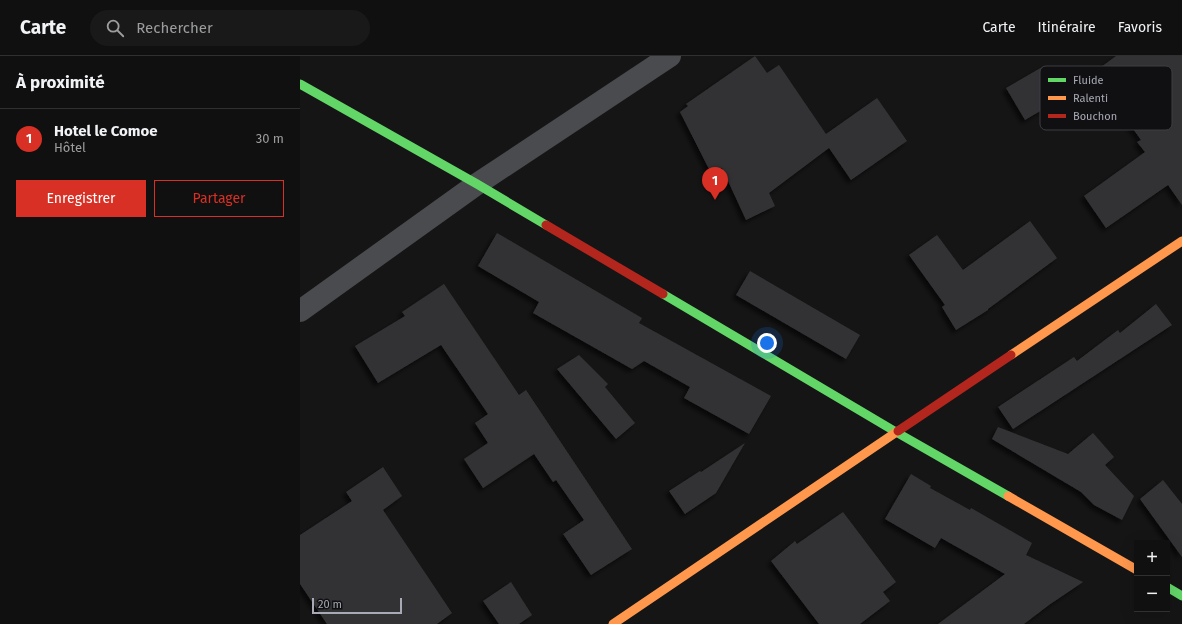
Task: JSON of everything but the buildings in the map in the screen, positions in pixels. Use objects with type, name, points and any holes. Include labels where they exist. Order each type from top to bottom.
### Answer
[{"type":"main road","points":[[300,84],[477,184],[896,432],[1134,568]]},
{"type":"main road","points":[[613,624],[896,432],[1182,241]]},
{"type":"main road","points":[[1170,589],[1182,596]]},
{"type":"street","points":[[300,311],[477,184],[670,56]]},
{"type":"traffic: fast","points":[[300,84],[477,184],[546,225]]},
{"type":"traffic: fast","points":[[663,294],[896,432],[1008,496]]},
{"type":"traffic: fast","points":[[1170,589],[1182,596]]},
{"type":"traffic: slow","points":[[1011,355],[1182,241]]},
{"type":"traffic: slow","points":[[613,624],[898,431]]},
{"type":"traffic: slow","points":[[1008,496],[1134,568]]},
{"type":"traffic: jam","points":[[546,225],[663,294]]},
{"type":"traffic: jam","points":[[898,431],[1011,355]]},
{"type":"place","name":"Hotel le Comoe","points":[[715,200]]}]
